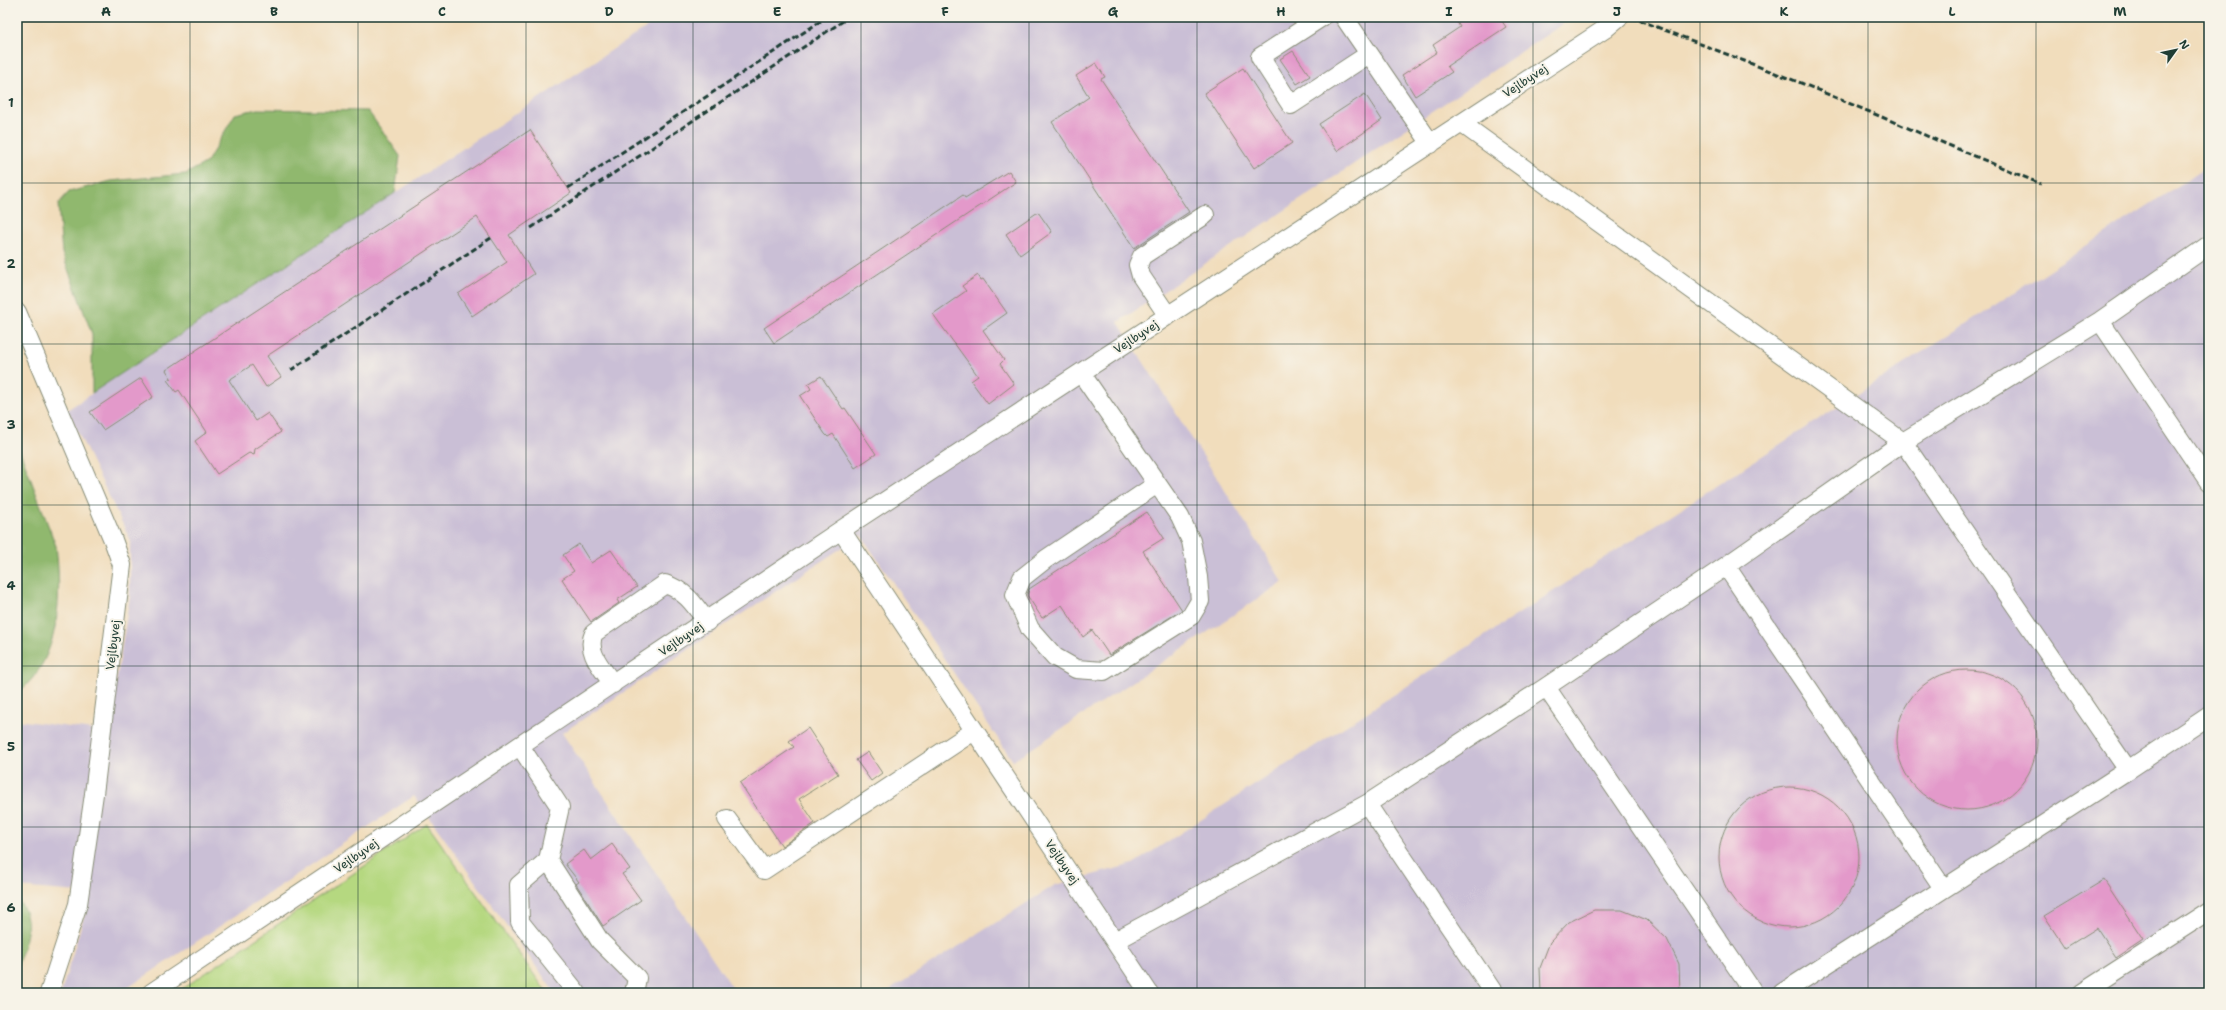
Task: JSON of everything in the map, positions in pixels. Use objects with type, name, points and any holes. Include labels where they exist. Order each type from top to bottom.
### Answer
[{"type":"street","points":[[1322,17],[1260,57],[1291,105],[1369,54]]},
{"type":"street","points":[[1344,17],[1431,144]]},
{"type":"street","name":"Vejlbyvej","points":[[151,993],[841,530],[1431,144],[1605,29],[1619,17]]},
{"type":"street","points":[[1461,123],[1903,442],[2128,770]]},
{"type":"street","points":[[1168,316],[1141,276],[1138,265],[1142,256],[1205,215]]},
{"type":"street","points":[[1115,941],[1367,804],[1546,687],[1726,566],[1903,442],[2100,321],[2209,246]]},
{"type":"street","name":"Vejlbyvej","points":[[17,312],[113,540],[122,565],[94,794],[78,904],[49,993]]},
{"type":"street","points":[[2100,321],[2209,482]]},
{"type":"street","points":[[1081,373],[1180,517],[1191,541],[1198,577],[1200,601],[1191,616],[1104,671],[1076,669],[1054,657],[1030,629],[1015,595],[1022,578],[1046,559],[1157,484]]},
{"type":"street","name":"Vejlbyvej","points":[[841,530],[1149,993]]},
{"type":"street","points":[[1726,566],[1943,888]]},
{"type":"street","points":[[613,684],[592,652],[590,641],[594,633],[664,584],[678,588],[694,603],[706,622]]},
{"type":"street","points":[[1546,687],[1754,993]]},
{"type":"street","points":[[1782,993],[2128,770],[2209,716]]},
{"type":"street","points":[[727,819],[764,870],[974,731]]},
{"type":"street","points":[[520,746],[560,807],[548,860],[519,885],[520,922],[577,993]]},
{"type":"street","points":[[1367,804],[1494,993]]},
{"type":"street","points":[[548,860],[600,941],[637,978],[634,993]]},
{"type":"street","points":[[2082,993],[2209,911]]},
{"type":"shaded area","points":[[662,17],[1573,17],[1118,322],[1283,582],[1013,761],[861,535],[562,733],[736,993],[555,993],[414,796],[120,993],[61,993],[91,893],[17,887],[17,720],[108,732],[130,596],[130,539],[67,410]]},
{"type":"shaded area","points":[[2209,166],[2209,993],[885,993],[1055,885],[1133,864]]},
{"type":"green space","points":[[257,109],[368,111],[400,156],[395,193],[92,393],[92,334],[62,253],[58,204],[69,192],[111,181],[186,174],[207,162],[235,114]]},
{"type":"green space","points":[[17,443],[56,546],[59,585],[55,626],[50,645],[32,680],[17,693]]},
{"type":"green space","points":[[427,824],[547,993],[176,993]]},
{"type":"green space","points":[[17,899],[23,907],[26,915],[27,932],[26,940],[17,966]]},
{"type":"building","points":[[1454,17],[1499,17],[1506,27],[1447,66],[1452,72],[1415,96],[1402,75],[1437,52],[1433,45],[1460,27]]},
{"type":"building","points":[[1293,51],[1310,76],[1297,84],[1280,59]]},
{"type":"building","points":[[1096,63],[1105,77],[1101,79],[1189,212],[1134,248],[1052,122],[1089,97],[1076,76]]},
{"type":"building","points":[[1243,68],[1292,143],[1254,168],[1204,93]]},
{"type":"building","points":[[1365,94],[1382,120],[1337,151],[1319,124]]},
{"type":"building","points":[[530,130],[571,193],[509,235],[534,274],[472,316],[458,294],[507,262],[477,217],[267,356],[281,377],[266,387],[252,365],[229,380],[256,421],[268,413],[281,432],[255,449],[254,455],[249,453],[217,474],[195,441],[207,432],[179,390],[176,392],[167,380],[171,378],[166,370]]},
{"type":"building","points":[[1009,171],[1016,182],[774,343],[764,328],[963,195],[965,198]]},
{"type":"building","points":[[1038,212],[1052,232],[1020,255],[1006,234]]},
{"type":"building","points":[[978,275],[981,280],[983,279],[1007,313],[983,330],[1004,360],[1000,364],[1014,384],[988,404],[971,381],[978,376],[933,314],[966,291],[962,286]]},
{"type":"building","points":[[821,376],[876,454],[855,468],[833,434],[828,437],[825,434],[800,396],[811,389],[808,384]]},
{"type":"building","points":[[141,378],[153,397],[103,430],[90,412]]},
{"type":"building","points":[[1147,512],[1164,538],[1143,551],[1182,610],[1109,655],[1092,630],[1083,637],[1062,605],[1042,618],[1027,595],[1029,589]]},
{"type":"building","points":[[579,544],[591,563],[611,550],[637,587],[617,600],[619,603],[591,622],[562,579],[574,571],[563,555]]},
{"type":"building","points":[[1967,670],[1994,675],[2006,682],[2021,696],[2032,713],[2037,740],[2032,767],[2025,779],[2011,794],[1994,805],[1967,810],[1940,805],[1928,798],[1913,784],[1902,767],[1897,740],[1902,713],[1909,701],[1923,686],[1940,675]]},
{"type":"building","points":[[808,728],[838,774],[799,799],[815,823],[782,846],[740,783],[794,747],[789,741]]},
{"type":"building","points":[[868,752],[882,773],[871,781],[856,760]]},
{"type":"building","points":[[1789,787],[1816,792],[1828,799],[1843,813],[1854,830],[1859,857],[1854,884],[1847,896],[1833,911],[1816,922],[1789,927],[1762,922],[1750,915],[1735,901],[1724,884],[1719,857],[1724,830],[1731,818],[1745,803],[1762,792]]},
{"type":"building","points":[[612,844],[630,869],[622,874],[641,900],[603,926],[576,884],[579,882],[565,864],[584,850],[591,860]]},
{"type":"building","points":[[2104,880],[2143,939],[2116,957],[2097,928],[2065,948],[2044,916]]},
{"type":"building","points":[[1594,910],[1622,910],[1647,920],[1667,939],[1679,964],[1680,993],[1541,993],[1540,968],[1550,942],[1569,922]]},
{"type":"railway","points":[[568,188],[827,17]]},
{"type":"railway","points":[[531,228],[849,17]]},
{"type":"railway","points":[[1631,17],[1801,83],[2041,184]]},
{"type":"railway","points":[[291,370],[491,238]]}]
